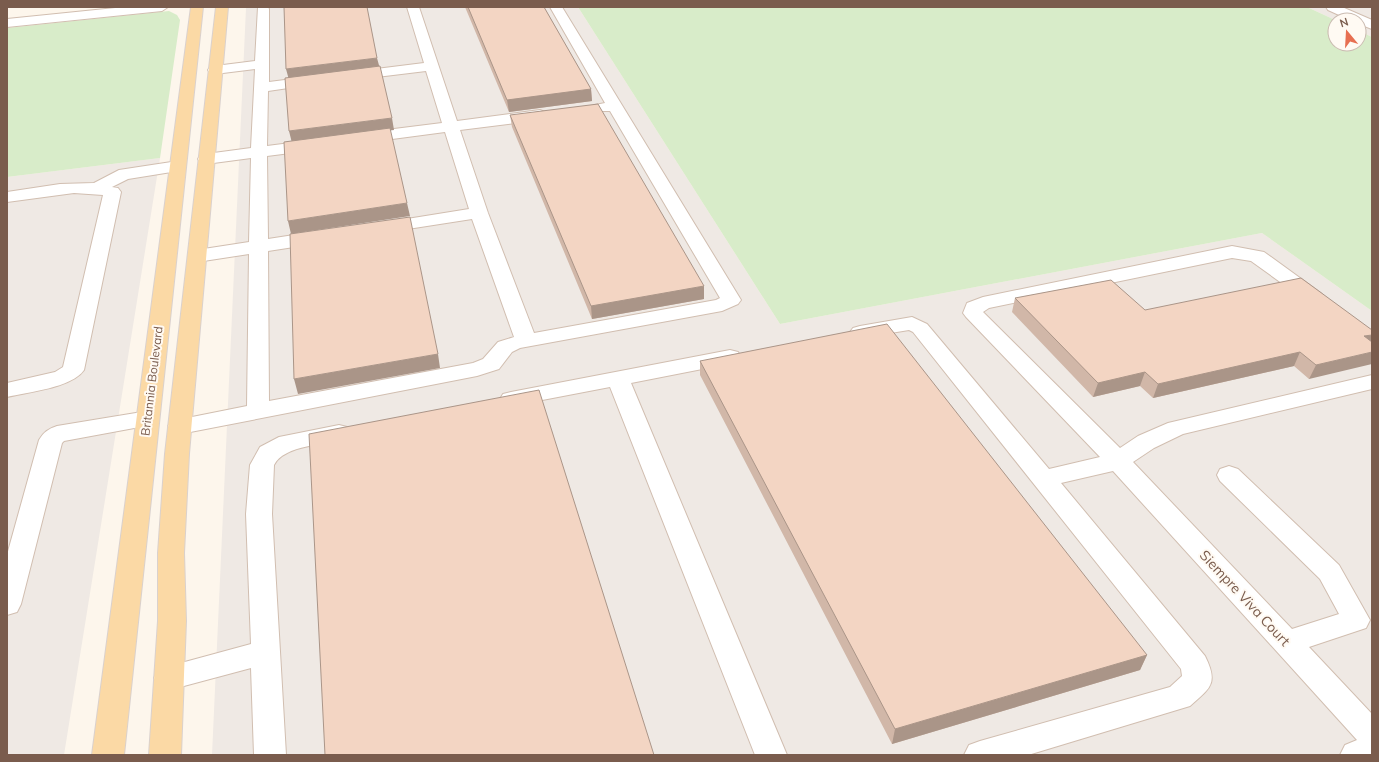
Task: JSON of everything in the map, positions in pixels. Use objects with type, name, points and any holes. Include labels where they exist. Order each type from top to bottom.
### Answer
[{"type":"main road","name":"Britannia Boulevard","points":[[108,755],[197,7]]},
{"type":"main road","points":[[165,755],[172,621],[171,553],[180,426],[222,7]]},
{"type":"street","points":[[7,23],[162,7]]},
{"type":"street","points":[[413,7],[479,213],[526,341]]},
{"type":"street","points":[[180,426],[477,369],[491,364],[505,347],[526,341],[722,305],[730,300],[729,295],[614,106],[556,7]]},
{"type":"street","points":[[1332,7],[1372,25]]},
{"type":"street","points":[[258,412],[260,246],[259,152],[263,9]]},
{"type":"street","points":[[215,70],[262,64]]},
{"type":"street","points":[[262,87],[433,66]]},
{"type":"street","points":[[583,110],[614,106]]},
{"type":"street","points":[[344,141],[552,114]]},
{"type":"street","points":[[206,159],[329,143]]},
{"type":"street","points":[[100,187],[118,176],[125,174],[178,166]]},
{"type":"street","points":[[7,197],[85,187],[100,187],[112,192],[73,370],[62,377],[7,390]]},
{"type":"street","points":[[369,230],[479,213]]},
{"type":"street","points":[[197,256],[338,234]]},
{"type":"street","name":"Siempre Viva Court","points":[[1327,307],[1257,256],[1232,252],[983,303],[974,307],[973,313],[1118,461],[1372,735]]},
{"type":"street","points":[[841,335],[912,323],[920,328],[1196,665],[1198,681],[1180,697],[980,755]]},
{"type":"street","points":[[487,404],[749,353]]},
{"type":"street","points":[[618,379],[771,755]]},
{"type":"street","points":[[1043,479],[1118,461],[1146,442],[1176,428],[1372,382]]},
{"type":"street","points":[[7,604],[51,440],[57,434],[148,418]]},
{"type":"street","points":[[270,755],[259,514],[262,465],[268,453],[287,443],[364,428]]},
{"type":"street","points":[[1229,475],[1330,572],[1364,621],[1286,643]]},
{"type":"street","points":[[169,678],[266,652]]},
{"type":"street","points":[[1356,755],[1372,750]]},
{"type":"shaded area","points":[[578,7],[780,324],[1262,233],[1372,311],[1372,755],[212,755],[246,8]]},
{"type":"shaded area","points":[[1307,7],[1372,7],[1372,37],[1367,35],[1367,12],[1327,12],[1327,16]]},
{"type":"shaded area","points":[[160,158],[64,755],[7,755],[7,177]]},
{"type":"green space","points":[[578,7],[1307,7],[1327,16],[1327,52],[1367,52],[1367,35],[1372,37],[1372,311],[1262,233],[780,324]]},
{"type":"green space","points":[[169,11],[177,15],[180,20],[160,158],[7,177],[7,28]]},
{"type":"building","points":[[284,7],[367,7],[377,58],[286,69]]},
{"type":"building","points":[[468,7],[544,7],[591,89],[507,100]]},
{"type":"building","points":[[380,66],[392,118],[289,131],[285,78]]},
{"type":"building","points":[[598,104],[704,286],[591,306],[510,115]]},
{"type":"building","points":[[390,128],[407,203],[288,221],[284,142]]},
{"type":"building","points":[[410,217],[438,354],[294,379],[290,234]]},
{"type":"building","points":[[1301,278],[1372,330],[1372,335],[1364,336],[1372,342],[1372,352],[1316,365],[1300,352],[1158,384],[1145,372],[1098,383],[1015,298],[1111,280],[1145,310]]},
{"type":"building","points":[[887,324],[1147,655],[895,729],[700,361]]},
{"type":"building","points":[[539,390],[654,755],[325,755],[309,434]]}]
